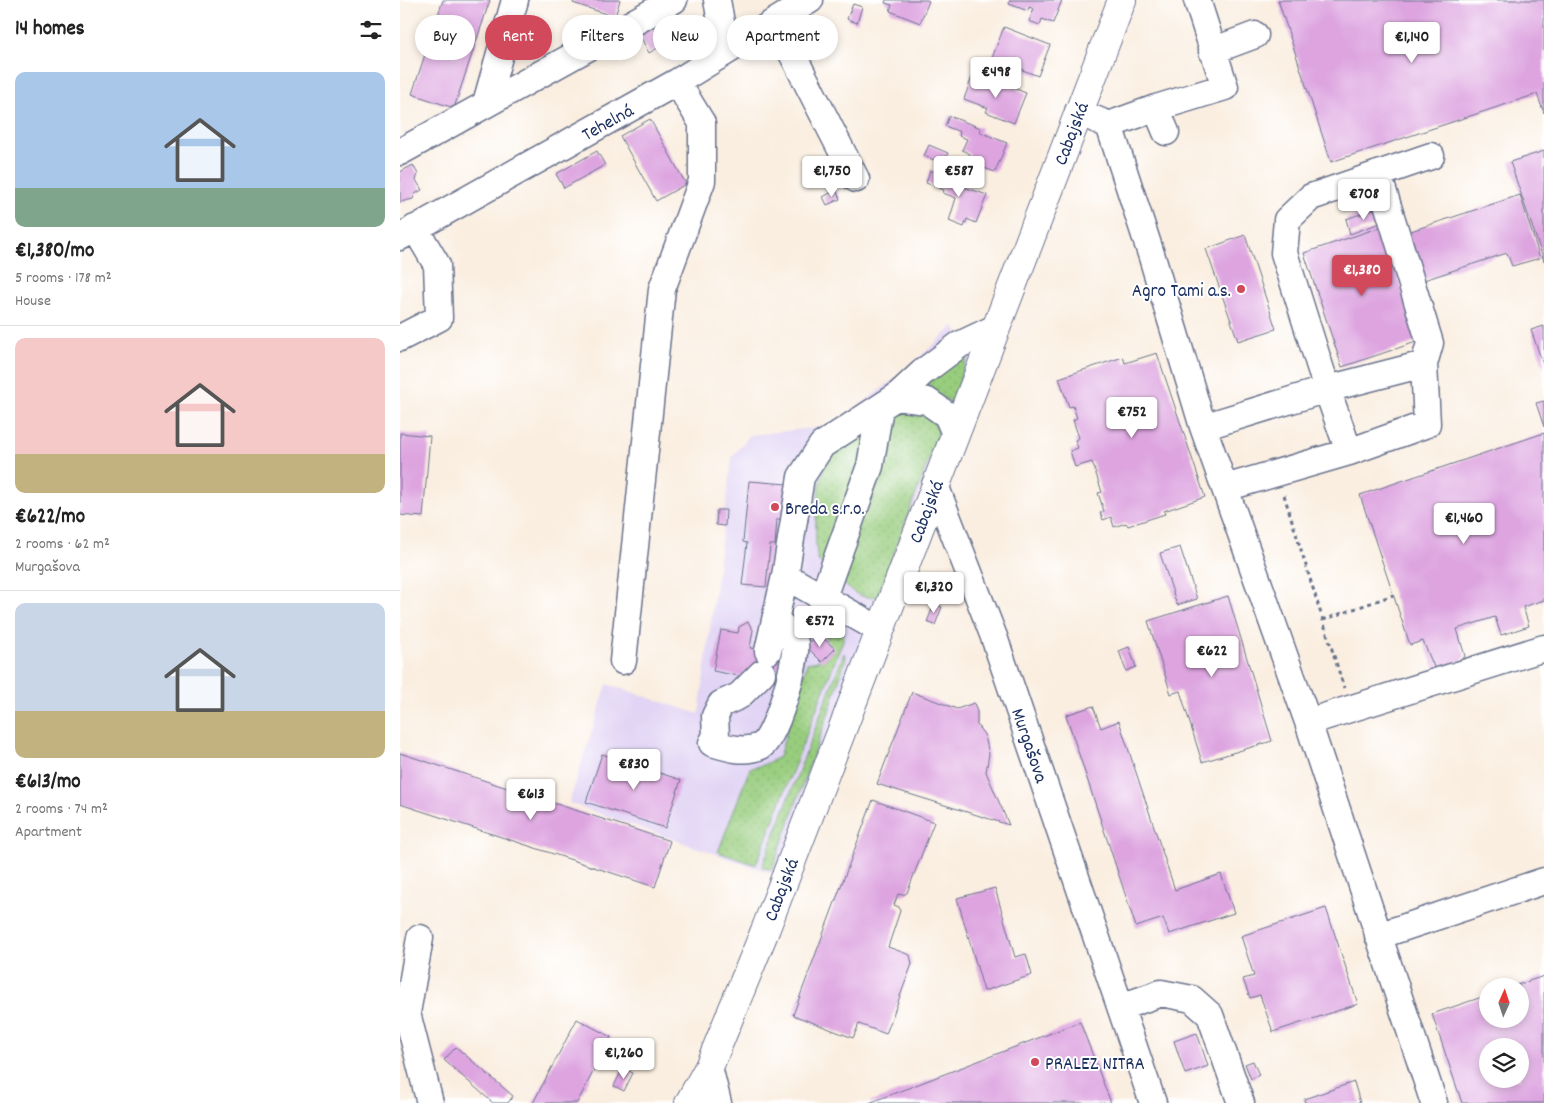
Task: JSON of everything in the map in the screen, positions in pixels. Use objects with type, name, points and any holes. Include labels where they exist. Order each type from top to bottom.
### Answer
[{"type":"main road","name":"Cabajská","points":[[689,1103],[708,1067],[742,987],[1122,0]]},
{"type":"street","points":[[486,103],[515,0]]},
{"type":"street","points":[[717,0],[726,50]]},
{"type":"street","name":"Tehelná","points":[[787,15],[810,0]]},
{"type":"street","points":[[1078,112],[1109,125],[1156,108],[1226,87],[1212,50],[1197,0]]},
{"type":"street","points":[[400,152],[661,3]]},
{"type":"street","points":[[1212,50],[1255,35]]},
{"type":"street","name":"Tehelná","points":[[407,232],[678,82],[726,50]]},
{"type":"street","points":[[795,60],[856,179]]},
{"type":"street","points":[[623,661],[662,289],[702,181],[702,123],[678,82]]},
{"type":"street","points":[[1156,108],[1166,132]]},
{"type":"street","points":[[1109,125],[1132,216],[1203,427],[1308,722],[1434,1103]]},
{"type":"street","points":[[1349,452],[1326,389],[1284,253],[1287,220],[1312,197],[1432,156]]},
{"type":"street","points":[[1225,488],[1349,452],[1427,424],[1424,364],[1430,343],[1378,174]]},
{"type":"street","points":[[400,338],[439,318],[436,265],[407,232]]},
{"type":"street","points":[[776,620],[795,641],[796,658],[791,680],[771,735],[763,745],[748,749],[732,749],[712,743],[716,736],[715,716],[721,704],[739,696],[765,662],[785,576],[801,477],[822,445],[888,402],[922,372],[959,345],[995,328]]},
{"type":"street","points":[[1203,427],[1326,389],[1424,364]]},
{"type":"street","points":[[888,402],[927,401],[947,415],[955,434]]},
{"type":"street","points":[[823,598],[870,466],[888,402]]},
{"type":"street","name":"Murgašova","points":[[935,485],[994,637],[1153,1103]]},
{"type":"street","points":[[785,576],[880,630]]},
{"type":"street","points":[[1308,722],[1544,648]]},
{"type":"street","points":[[739,696],[778,714]]},
{"type":"street","points":[[1378,936],[1544,881]]},
{"type":"street","points":[[420,938],[407,1013],[430,1103]]},
{"type":"street","points":[[1121,1008],[1161,993],[1192,998],[1210,1015],[1241,1103]]},
{"type":"street","points":[[708,1067],[718,1103]]},
{"type":"path","points":[[1278,473],[1351,709]]},
{"type":"path","points":[[1323,620],[1393,595]]},
{"type":"shaded area","points":[[954,326],[971,357],[776,875],[569,803],[607,684],[699,714],[732,457],[750,435],[831,426],[900,375]]},
{"type":"green space","points":[[966,355],[967,359],[952,403],[918,385]]},
{"type":"green space","points":[[913,410],[929,417],[939,432],[878,596],[863,596],[855,593],[843,583],[842,570],[886,430],[899,414]]},
{"type":"green space","points":[[855,436],[864,437],[867,443],[824,564],[818,561],[816,551],[816,511],[820,483],[827,462],[839,447]]},
{"type":"green space","points":[[829,620],[843,633],[844,638],[756,865],[718,852],[750,768],[763,765],[779,757],[807,663],[818,661],[827,638],[824,625]]},
{"type":"green space","points":[[844,653],[846,658],[830,709],[772,870],[762,867]]},
{"type":"building","points":[[443,0],[490,0],[475,45],[475,15],[438,15]]},
{"type":"building","points":[[574,0],[620,0],[616,15],[609,15],[573,3]]},
{"type":"building","points":[[886,0],[929,1],[920,23],[890,11],[892,5],[885,3]]},
{"type":"building","points":[[1010,0],[1062,0],[1053,23],[1042,19],[1040,25],[1029,21],[1034,9],[1029,7],[1028,11],[1009,4]]},
{"type":"building","points":[[1278,0],[1544,0],[1544,113],[1537,94],[1331,162]]},
{"type":"building","points":[[853,4],[862,7],[857,23],[847,19]]},
{"type":"building","points":[[653,26],[653,51],[649,53],[643,42],[643,32]]},
{"type":"building","points":[[1004,27],[1050,45],[1038,76],[992,58]]},
{"type":"building","points":[[423,60],[470,60],[454,108],[412,94]]},
{"type":"building","points":[[972,77],[996,87],[998,82],[1026,93],[1014,123],[986,112],[988,108],[964,99]]},
{"type":"building","points":[[949,116],[981,128],[980,132],[1007,143],[995,172],[967,162],[970,154],[962,150],[967,139],[959,136],[960,132],[945,126]]},
{"type":"building","points":[[650,119],[686,184],[656,201],[620,136]]},
{"type":"building","points":[[929,145],[948,153],[944,164],[924,156]]},
{"type":"building","points":[[597,151],[605,165],[564,188],[556,174]]},
{"type":"building","points":[[1544,151],[1544,261],[1510,162]]},
{"type":"building","points":[[413,165],[418,174],[416,180],[422,190],[415,194],[413,199],[400,202],[400,172]]},
{"type":"building","points":[[930,170],[962,182],[961,186],[987,195],[976,223],[967,219],[964,227],[949,221],[956,198],[943,193],[944,190],[926,183]]},
{"type":"building","points":[[836,190],[840,199],[827,205],[823,197]]},
{"type":"building","points":[[1520,195],[1540,258],[1512,266],[1507,253],[1421,281],[1405,233]]},
{"type":"building","points":[[1378,208],[1383,222],[1350,234],[1346,219]]},
{"type":"building","points":[[1381,227],[1419,341],[1342,367],[1304,253]]},
{"type":"building","name":"Agro Tami a.s.","points":[[1245,235],[1276,329],[1238,341],[1206,249]]},
{"type":"building","points":[[1544,326],[1544,367],[1531,330]]},
{"type":"building","points":[[1157,353],[1205,497],[1164,511],[1165,514],[1128,526],[1126,523],[1114,527],[1111,517],[1103,520],[1100,513],[1104,511],[1098,493],[1102,492],[1092,462],[1075,467],[1070,451],[1078,448],[1075,440],[1079,438],[1073,420],[1077,418],[1073,406],[1069,407],[1059,378],[1123,357],[1125,363]]},
{"type":"building","points":[[1544,401],[1544,427],[1536,403]]},
{"type":"building","points":[[400,433],[430,436],[423,517],[400,515]]},
{"type":"building","points":[[1544,433],[1544,600],[1523,607],[1529,626],[1501,635],[1495,617],[1457,629],[1465,656],[1461,661],[1437,674],[1423,641],[1410,645],[1360,495]]},
{"type":"building","points":[[749,481],[812,486],[808,522],[777,519],[775,545],[770,545],[766,587],[742,585],[747,543],[743,542]]},
{"type":"building","points":[[717,510],[726,510],[725,526],[716,525]]},
{"type":"building","points":[[1180,547],[1197,599],[1177,605],[1160,553]]},
{"type":"building","points":[[1228,596],[1272,741],[1202,762],[1180,691],[1171,694],[1148,621]]},
{"type":"building","points":[[934,604],[942,607],[935,625],[927,622]]},
{"type":"building","points":[[748,622],[753,630],[750,648],[782,654],[777,676],[745,670],[744,677],[713,671],[721,630],[738,633],[739,627]]},
{"type":"building","points":[[818,633],[835,649],[822,662],[806,646]]},
{"type":"building","points":[[1129,647],[1136,667],[1126,671],[1119,651]]},
{"type":"building","points":[[912,692],[957,709],[974,703],[977,712],[977,725],[985,736],[989,754],[986,772],[1009,825],[877,784]]},
{"type":"building","points":[[1093,706],[1101,728],[1119,721],[1175,890],[1221,874],[1234,913],[1169,934],[1163,918],[1136,927],[1066,715]]},
{"type":"building","points":[[400,753],[670,841],[655,887],[400,804]]},
{"type":"building","points":[[602,754],[681,780],[665,828],[586,802]]},
{"type":"building","points":[[873,800],[934,822],[907,893],[903,895],[898,894],[894,905],[899,907],[900,911],[888,947],[910,955],[912,964],[886,1034],[859,1024],[853,1038],[793,1015]]},
{"type":"building","points":[[995,888],[1015,957],[1026,954],[1032,975],[984,991],[957,898]]},
{"type":"building","points":[[1326,908],[1358,1004],[1273,1032],[1260,995],[1250,998],[1243,979],[1254,976],[1241,936]]},
{"type":"building","points":[[1544,976],[1544,1103],[1462,1103],[1432,1014],[1479,998],[1479,1028],[1529,1028],[1529,981]]},
{"type":"building","points":[[577,1019],[611,1037],[577,1103],[533,1103]]},
{"type":"building","name":"PRALEZ NITRA","points":[[1080,1022],[1111,1103],[869,1103]]},
{"type":"building","points":[[1197,1033],[1208,1066],[1185,1074],[1174,1041]]},
{"type":"building","points":[[456,1047],[513,1096],[508,1103],[493,1103],[444,1060]]},
{"type":"building","points":[[1253,1061],[1259,1075],[1251,1079],[1245,1064]]},
{"type":"building","points":[[623,1068],[633,1073],[624,1091],[614,1086]]},
{"type":"building","points":[[1354,1082],[1360,1103],[1305,1103],[1304,1099]]},
{"type":"place","name":"Agro Tami a.s.","points":[[1241,289]]},
{"type":"place","name":"Breda s.r.o.","points":[[775,507]]},
{"type":"place","name":"PRALEZ NITRA","points":[[1035,1062]]}]
